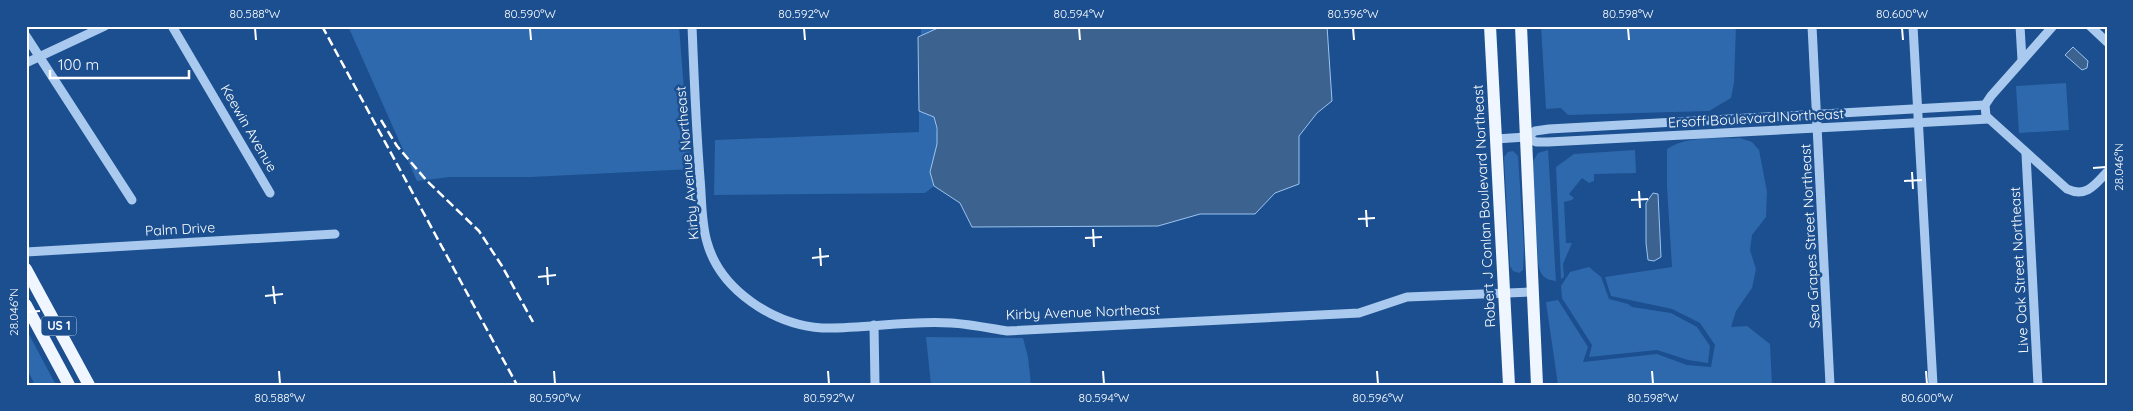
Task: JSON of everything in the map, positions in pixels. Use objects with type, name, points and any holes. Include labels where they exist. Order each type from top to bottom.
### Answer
[{"type":"main road","name":"Robert J Conlan Boulevard Northeast","points":[[1490,26],[1509,385]]},
{"type":"main road","points":[[1520,26],[1531,292],[1537,385]]},
{"type":"main road","name":"US 1","points":[[26,269],[61,330],[89,385]]},
{"type":"main road","name":"US 1","points":[[26,305],[69,385]]},
{"type":"street","points":[[26,63],[105,26]]},
{"type":"street","name":"Keewin Avenue","points":[[172,26],[270,193]]},
{"type":"street","name":"Kirby Avenue Northeast","points":[[692,26],[704,227],[707,244],[719,268],[745,298],[780,319],[822,328],[950,322],[1007,331],[1359,313],[1407,297],[1531,292]]},
{"type":"street","name":"Sea Grapes Street Northeast","points":[[1812,26],[1818,114],[1830,385]]},
{"type":"street","points":[[1913,26],[1933,385]]},
{"type":"street","points":[[2020,26],[2022,60]]},
{"type":"street","points":[[2053,26],[1985,105],[1985,111],[1989,119],[2067,189],[2073,192],[2086,192],[2107,172]]},
{"type":"street","points":[[2090,26],[2107,42]]},
{"type":"street","points":[[26,36],[41,56],[132,200]]},
{"type":"street","name":"Ersoff Boulevard Northeast","points":[[1496,139],[1526,137],[1535,131],[1549,129],[1985,105]]},
{"type":"street","name":"Ersoff Boulevard Northeast","points":[[1526,137],[1536,142],[1548,142],[1989,119]]},
{"type":"street","name":"Live Oak Street Northeast","points":[[2026,154],[2038,385]]},
{"type":"street","name":"Palm Drive","points":[[26,252],[335,234]]},
{"type":"street","points":[[874,325],[875,385]]},
{"type":"shaded area","points":[[348,26],[679,26],[692,169],[531,177],[450,177],[417,181]]},
{"type":"shaded area","points":[[921,26],[1076,26],[938,28],[921,36]]},
{"type":"shaded area","points":[[1327,26],[1332,101],[1317,113],[1299,136],[1299,184],[1275,193],[1255,214],[1200,214],[1158,226],[972,227],[960,203],[934,186],[930,172],[937,144],[937,128],[934,117],[919,111],[918,37],[938,28]]},
{"type":"shaded area","points":[[1541,26],[1736,26],[1734,83],[1731,98],[1709,111],[1568,115],[1561,108],[1546,109]]},
{"type":"shaded area","points":[[2073,47],[2088,61],[2087,68],[2082,70],[2065,55]]},
{"type":"shaded area","points":[[2066,83],[2069,130],[2019,133],[2016,86]]},
{"type":"shaded area","points":[[919,111],[934,117],[937,133],[932,168],[934,186],[925,193],[714,195],[715,140],[919,132]]},
{"type":"shaded area","points":[[1740,138],[1752,142],[1759,150],[1767,192],[1766,217],[1752,235],[1750,250],[1756,269],[1752,288],[1736,311],[1731,327],[1747,326],[1770,344],[1772,385],[1558,385],[1546,302],[1558,300],[1588,347],[1583,362],[1657,354],[1687,365],[1711,367],[1715,345],[1700,323],[1672,309],[1611,296],[1605,277],[1672,267],[1667,187],[1667,149],[1693,140]]},
{"type":"shaded area","points":[[1548,150],[1556,281],[1542,275],[1539,265],[1532,163],[1538,153]]},
{"type":"shaded area","points":[[1635,150],[1636,173],[1594,174],[1594,181],[1589,183],[1582,178],[1569,194],[1574,198],[1564,202],[1566,243],[1572,243],[1563,264],[1564,277],[1561,279],[1556,167],[1574,154]]},
{"type":"shaded area","points":[[1513,151],[1518,156],[1524,250],[1523,270],[1519,273],[1513,271],[1510,266],[1504,157],[1508,152]]},
{"type":"shaded area","points":[[1653,193],[1658,194],[1661,257],[1654,261],[1648,260],[1646,243],[1646,203]]},
{"type":"shaded area","points":[[1589,267],[1601,277],[1609,299],[1628,304],[1632,307],[1671,313],[1697,327],[1710,346],[1708,363],[1688,360],[1657,350],[1589,357],[1592,345],[1562,298],[1561,286],[1570,272]]},
{"type":"shaded area","points":[[26,329],[56,385],[35,385],[26,367]]},
{"type":"shaded area","points":[[926,337],[1023,338],[1028,357],[1031,385],[931,385]]},
{"type":"railway","points":[[322,26],[517,385]]},
{"type":"railway","points":[[381,120],[397,146],[427,181],[479,231],[502,266],[533,322]]}]
